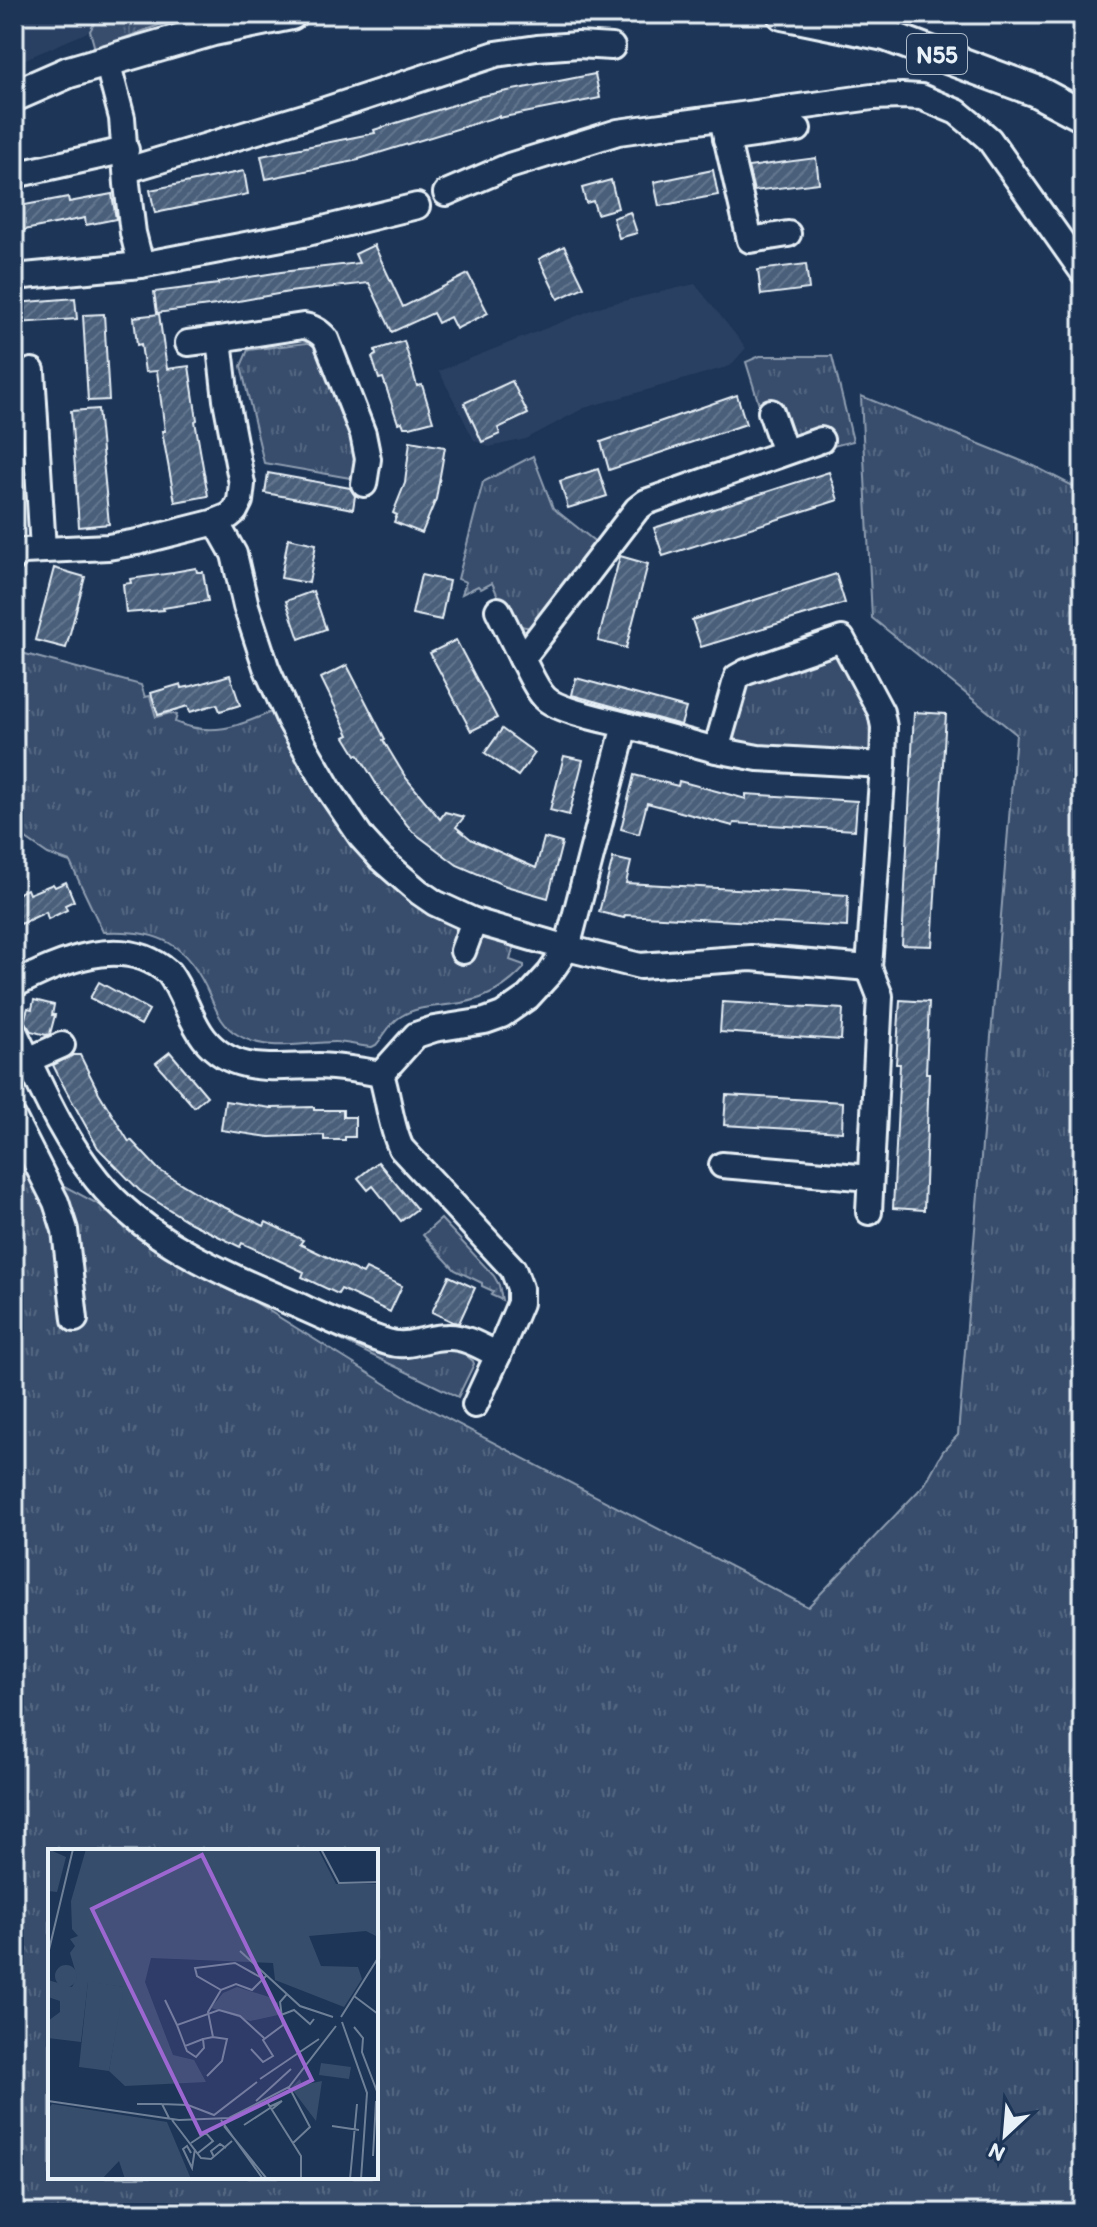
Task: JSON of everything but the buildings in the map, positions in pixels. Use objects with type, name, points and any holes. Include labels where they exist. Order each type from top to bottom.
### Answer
[{"type":"main road","points":[[14,96],[69,72],[214,22],[291,14]]},
{"type":"main road","name":"N55","points":[[783,14],[887,24],[1036,91],[1083,116]]},
{"type":"street","points":[[14,175],[126,160],[307,116],[496,54],[578,45],[612,47]]},
{"type":"street","points":[[107,61],[122,118],[133,233],[141,265]]},
{"type":"street","points":[[724,129],[886,96],[913,96],[930,100],[957,112],[989,139],[1083,272]]},
{"type":"street","points":[[724,129],[750,240],[788,234]]},
{"type":"street","points":[[446,193],[509,166],[618,132],[798,129]]},
{"type":"street","points":[[14,277],[141,265],[303,234],[417,206]]},
{"type":"street","points":[[188,343],[303,326],[321,333],[326,339],[352,436],[368,459],[364,484]]},
{"type":"street","points":[[14,558],[18,552],[123,545],[159,538],[216,522],[235,511],[242,484],[226,400],[219,339]]},
{"type":"street","points":[[32,371],[43,549]]},
{"type":"street","points":[[771,412],[785,452]]},
{"type":"street","points":[[522,659],[637,509],[646,502],[821,440]]},
{"type":"street","points":[[216,522],[234,554],[246,606],[277,694],[330,791],[362,838],[404,880],[435,903],[474,921],[640,966],[751,958],[869,968]]},
{"type":"street","points":[[498,610],[522,659],[548,701],[579,713],[716,750],[758,758],[883,765]]},
{"type":"street","points":[[716,750],[737,677],[849,636],[881,712],[884,727],[869,968],[880,996],[869,1212]]},
{"type":"street","points":[[381,1074],[416,1035],[485,1021],[515,1008],[542,984],[567,948],[625,725]]},
{"type":"street","points":[[463,951],[474,921]]},
{"type":"street","points":[[14,985],[86,955],[139,957],[161,966],[169,973],[200,1032],[223,1056],[255,1068],[348,1068],[381,1074]]},
{"type":"street","points":[[14,1031],[78,1155],[114,1201],[157,1236],[256,1287],[372,1337],[406,1345],[455,1337],[498,1355]]},
{"type":"street","points":[[28,1060],[62,1045]]},
{"type":"street","points":[[381,1074],[393,1130],[401,1148],[513,1269],[521,1295],[475,1405]]},
{"type":"street","points":[[14,1119],[56,1202],[65,1230],[75,1319]]},
{"type":"street","points":[[722,1165],[870,1178]]},
{"type":"shaded area","points":[[14,14],[99,14],[90,31],[14,64]]},
{"type":"shaded area","points":[[695,284],[746,348],[730,366],[584,408],[526,439],[489,447],[474,440],[439,371],[602,306]]},
{"type":"green space","points":[[99,14],[201,14],[159,25],[95,49],[90,31]]},
{"type":"green space","points":[[315,342],[360,456],[356,479],[264,463],[241,366],[248,350]]},
{"type":"green space","points":[[760,356],[832,356],[853,441],[829,447],[790,436],[762,414],[746,362]]},
{"type":"green space","points":[[861,396],[1034,466],[1083,491],[1083,2213],[14,2213],[14,1159],[98,1204],[410,1399],[808,1607],[925,1484],[943,1451],[958,1435],[1016,734],[872,618]]},
{"type":"green space","points":[[533,456],[553,508],[598,544],[534,627],[525,627],[512,620],[492,583],[462,594],[466,582],[458,579],[483,482]]},
{"type":"green space","points":[[14,651],[141,685],[145,697],[150,696],[156,717],[170,713],[177,715],[175,722],[200,729],[224,728],[271,712],[296,761],[301,759],[456,926],[459,933],[514,945],[510,960],[524,965],[524,968],[509,982],[484,997],[406,1013],[372,1047],[335,1042],[261,1044],[238,1035],[221,1018],[192,963],[181,952],[169,943],[141,933],[103,932],[70,862],[48,854],[20,835],[14,791]]},
{"type":"green space","points":[[839,652],[875,719],[872,753],[737,745],[729,739],[744,683]]},
{"type":"green space","points":[[441,1219],[494,1276],[502,1300],[491,1295],[493,1291],[482,1286],[482,1283],[455,1270],[423,1235]]},
{"type":"green space","points":[[324,1326],[432,1347],[467,1350],[466,1355],[474,1364],[458,1397],[322,1331]]}]
